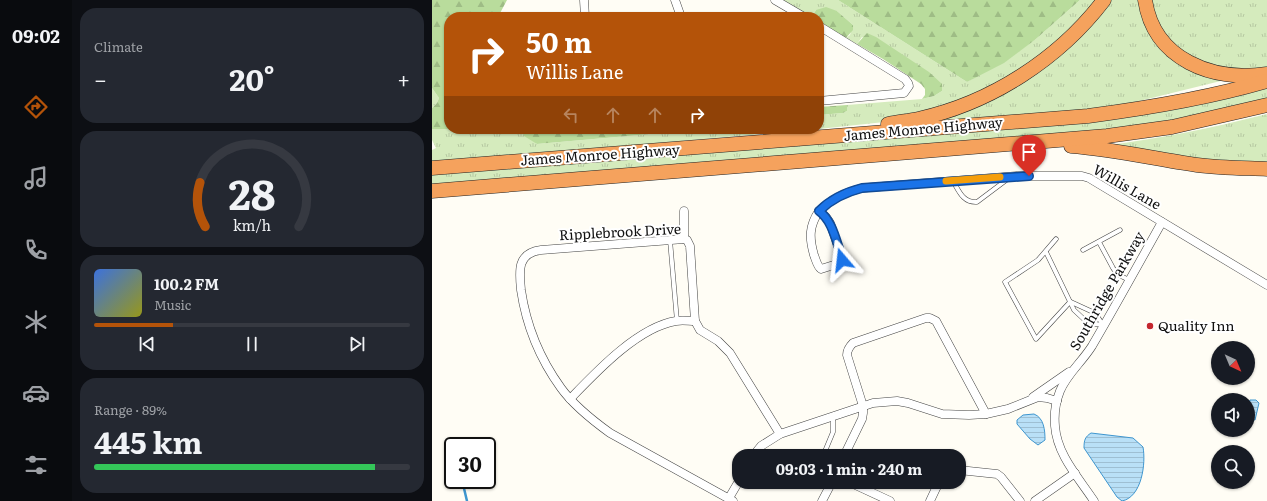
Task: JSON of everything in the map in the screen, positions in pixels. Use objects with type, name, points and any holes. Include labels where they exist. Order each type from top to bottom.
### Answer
[{"type":"highway","points":[[796,140],[918,119],[977,99],[1010,82],[1051,54],[1088,20],[1104,0]]},
{"type":"highway","points":[[1145,0],[1151,21],[1158,33],[1165,43],[1181,58],[1204,70],[1225,74],[1245,76],[1267,74]]},
{"type":"highway","name":"James Monroe Highway","points":[[432,168],[1088,116],[1187,101],[1220,94],[1267,81]]},
{"type":"highway","name":"James Monroe Highway","points":[[432,191],[1028,144],[1136,133],[1172,127],[1267,105]]},
{"type":"highway","points":[[1028,144],[1079,146],[1225,168],[1267,168]]},
{"type":"street","points":[[584,0],[585,12]]},
{"type":"street","points":[[675,0],[679,12]]},
{"type":"street","points":[[775,0],[795,12]]},
{"type":"street","points":[[824,29],[905,79],[909,86],[904,93],[824,101]]},
{"type":"street","name":"Willis Lane","points":[[819,211],[840,196],[862,188],[1010,177],[1082,176],[1089,178],[1267,285]]},
{"type":"street","points":[[684,211],[684,239]]},
{"type":"street","points":[[819,211],[830,223],[842,257],[840,264],[821,269],[819,268],[816,260],[810,238],[812,224],[819,211]]},
{"type":"street","name":"Southridge Parkway","points":[[1094,501],[1065,458],[1057,439],[1055,426],[1057,401],[1060,390],[1091,347],[1162,222]]},
{"type":"street","name":"Ripplebrook Drive","points":[[695,322],[690,246],[687,240],[684,239],[535,251],[528,254],[524,258],[520,268],[523,301],[530,329],[552,374],[570,399],[596,423],[610,433],[731,500]]},
{"type":"street","points":[[847,449],[862,419],[863,413],[847,356],[849,346],[853,343],[926,318],[936,321],[986,414]]},
{"type":"street","points":[[570,399],[600,368],[624,348],[655,328],[677,321],[695,322],[700,330],[718,341],[730,353],[780,434]]},
{"type":"street","points":[[1022,403],[1076,367]]},
{"type":"street","points":[[759,449],[780,434],[862,406],[885,401],[908,403],[942,414],[969,415],[986,414],[1008,409],[1038,397],[1057,401]]},
{"type":"street","points":[[966,471],[997,474],[1001,476],[1020,501]]},
{"type":"street","points":[[1035,501],[1075,473]]},
{"type":"street","points":[[731,500],[735,489]]},
{"type":"street","points":[[822,501],[828,489]]},
{"type":"street","points":[[865,489],[890,501]]},
{"type":"street","points":[[930,501],[936,489]]},
{"type":"lane","points":[[953,181],[964,198],[972,203],[977,202],[1010,177]]},
{"type":"lane","points":[[1083,250],[1120,230]]},
{"type":"lane","points":[[1056,239],[1038,260],[1005,282],[1036,339],[1070,302]]},
{"type":"lane","points":[[670,240],[677,321]]},
{"type":"lane","points":[[1099,242],[1113,268],[1118,274],[1129,280]]},
{"type":"lane","points":[[1046,252],[1074,310],[1088,323],[1103,325]]},
{"type":"lane","points":[[1070,302],[1095,313],[1103,325]]},
{"type":"lane","points":[[826,449],[834,432],[833,416]]},
{"type":"green space","points":[[432,0],[507,0],[501,12],[444,12],[444,129],[432,129],[432,108],[437,103],[439,98],[432,88]]},
{"type":"green space","points":[[781,0],[838,0],[967,82],[1036,39],[1080,0],[1100,0],[1062,41],[990,90],[903,120],[824,128],[824,115],[843,113],[847,111],[847,105],[922,99],[934,96],[942,91],[862,37],[857,44],[846,38],[850,35],[853,25],[837,11],[816,10],[815,12],[801,12]]},
{"type":"green space","points":[[838,0],[1080,0],[1036,39],[1004,63],[967,82]]},
{"type":"green space","points":[[1111,0],[1141,0],[1158,43],[1237,77],[1119,106],[1051,113],[928,122],[961,110],[1098,16]]},
{"type":"green space","points":[[1149,0],[1267,0],[1267,68],[1235,71],[1192,61],[1161,32]]},
{"type":"green space","points":[[826,7],[837,11],[853,25],[853,30],[846,38],[824,25],[824,12],[815,12],[816,10]]},
{"type":"green space","points":[[867,33],[876,37],[929,72],[942,84],[942,91],[934,96],[922,99],[925,95],[925,89],[921,84],[857,44]]},
{"type":"green space","points":[[1267,87],[1267,99],[1199,116],[1133,127],[432,185],[432,173],[845,141]]},
{"type":"green space","points":[[432,88],[439,98],[437,103],[432,108]]},
{"type":"green space","points":[[847,105],[847,111],[843,113],[824,115],[824,107]]},
{"type":"green space","points":[[1267,114],[1267,166],[1227,165],[1101,146],[1185,133]]},
{"type":"green space","points":[[432,129],[444,129],[444,134],[526,134],[537,144],[651,134],[760,134],[432,163],[432,150],[436,148],[432,140]]},
{"type":"green space","points":[[524,134],[651,134],[537,144],[524,136]]},
{"type":"water","points":[[1255,400],[1259,403],[1255,420]]},
{"type":"water","points":[[1034,414],[1042,421],[1045,432],[1045,440],[1038,445],[1030,439],[1017,424],[1017,420],[1023,415]]},
{"type":"water","points":[[1091,433],[1133,438],[1143,447],[1144,462],[1141,478],[1134,493],[1129,498],[1122,501],[1117,497],[1084,448],[1085,439]]},
{"type":"waterway","points":[[464,489],[467,501]]},
{"type":"slow traffic","points":[[946,181],[1000,177]]},
{"type":"place","name":"Quality Inn","points":[[1150,326]]},
{"type":"route","points":[[842,260],[830,223],[819,211],[830,202],[851,191],[862,188],[1029,176]]}]
